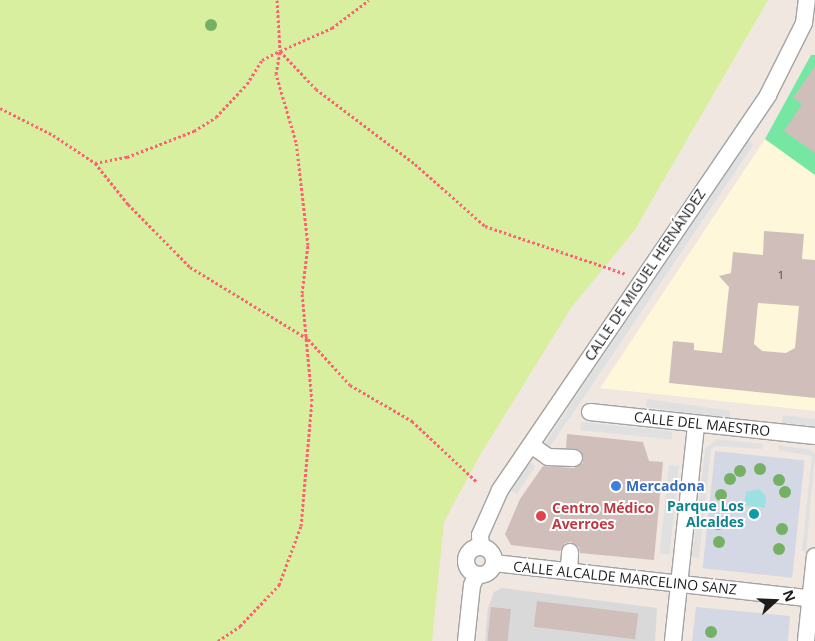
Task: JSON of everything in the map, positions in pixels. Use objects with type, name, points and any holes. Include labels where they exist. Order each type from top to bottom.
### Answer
[{"type":"street","name":"CALLE DE MIGUEL HERNÁNDEZ","points":[[477,574],[467,562],[471,551],[481,547],[480,535],[488,511],[768,95],[810,27],[807,0]]},
{"type":"street","name":"CALLE DEL MAESTRO","points":[[590,412],[815,436]]},
{"type":"street","points":[[673,641],[696,424]]},
{"type":"street","points":[[531,445],[548,457],[574,458]]},
{"type":"street","points":[[466,641],[472,585],[477,574],[490,571],[494,563],[491,552],[481,547]]},
{"type":"street","points":[[569,572],[570,552]]},
{"type":"street","points":[[806,641],[813,599],[815,556]]},
{"type":"street","name":"CALLE ALCALDE MARCELINO SANZ","points":[[494,563],[813,599]]},
{"type":"path","points":[[218,641],[240,626],[279,585],[301,526],[312,401],[308,339],[302,294],[308,245],[296,142],[276,74],[280,51],[277,0]]},
{"type":"path","points":[[95,163],[128,157],[194,131],[216,117],[247,84],[262,60],[332,28],[370,0]]},
{"type":"path","points":[[280,51],[316,89],[415,164],[485,226],[626,274]]},
{"type":"path","points":[[0,108],[53,135],[95,163],[128,204],[190,267],[308,339],[350,385],[412,421],[477,482]]},
{"type":"shaded area","points":[[765,139],[815,175],[815,411],[600,388]]},
{"type":"shaded area","points":[[748,140],[753,145],[548,449],[543,446]]},
{"type":"shaded area","points":[[647,399],[730,411],[729,419],[646,407]]},
{"type":"shaded area","points":[[783,415],[815,419],[815,426],[782,423]]},
{"type":"shaded area","points":[[581,422],[672,432],[672,440],[580,430]]},
{"type":"shaded area","points":[[717,439],[763,444],[762,449],[715,446],[711,449],[699,558],[692,557],[705,449]]},
{"type":"shaded area","points":[[779,445],[810,450],[815,454],[806,553],[802,551],[812,456],[778,450]]},
{"type":"shaded area","name":"Parque Los Alcaldes","points":[[715,451],[805,460],[792,578],[703,568]]},
{"type":"shaded area","points":[[530,462],[536,466],[517,494],[511,490]]},
{"type":"shaded area","points":[[669,465],[679,466],[670,555],[660,554]]},
{"type":"shaded area","points":[[502,588],[657,608],[655,641],[485,641],[488,608],[494,592]]},
{"type":"shaded area","points":[[696,607],[790,616],[788,641],[692,641]]},
{"type":"green space","points":[[0,0],[768,0],[634,231],[571,308],[480,455],[444,522],[432,641],[0,641]]},
{"type":"green space","points":[[811,55],[815,55],[815,175],[765,139]]},
{"type":"water","points":[[759,489],[766,496],[765,508],[744,505],[746,492]]},
{"type":"building","points":[[815,66],[815,153],[784,131],[802,104],[793,98]]},
{"type":"building","points":[[764,231],[804,234],[802,259],[815,260],[815,398],[669,383],[673,341],[694,343],[694,350],[722,353],[729,287],[719,276],[731,273],[733,252],[763,255]],"holes":[[[758,303],[799,306],[795,348],[786,353],[762,351],[754,344]]]},
{"type":"building","name":"Mercadona","points":[[567,434],[643,442],[649,461],[663,462],[654,560],[580,553],[579,547],[571,542],[565,543],[560,551],[511,545],[505,534],[520,499],[543,466],[574,468],[583,463],[580,450],[566,448]]},
{"type":"building","points":[[537,601],[638,613],[635,639],[534,627]]},
{"type":"building","points":[[491,607],[511,609],[508,641],[487,641]]},
{"type":"place","name":"Mercadona","points":[[616,486]]},
{"type":"place","name":"Parque Los Alcaldes","points":[[754,514]]},
{"type":"place","name":"Centro Médico Averroes","points":[[541,516]]}]
